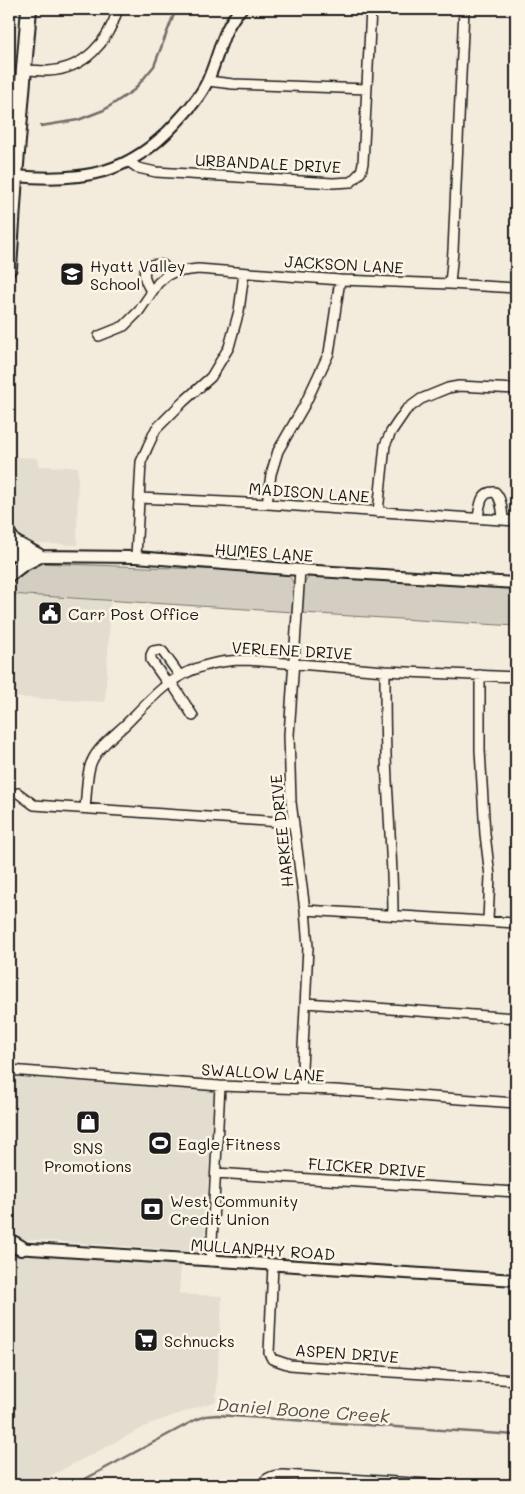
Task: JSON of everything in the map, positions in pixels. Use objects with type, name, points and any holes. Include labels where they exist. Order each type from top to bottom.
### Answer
[{"type":"main road","points":[[9,268],[12,176],[25,70],[30,9]]},
{"type":"main road","points":[[9,536],[14,543],[38,556]]},
{"type":"main road","points":[[9,574],[22,564],[38,556]]},
{"type":"main road","points":[[9,1242],[13,1250]]},
{"type":"street","points":[[25,70],[48,71],[63,69],[83,61],[103,42],[118,9]]},
{"type":"street","points":[[12,176],[47,179],[96,174],[128,161],[156,143],[186,112],[208,81],[228,25],[242,9]]},
{"type":"street","name":"URBANDALE DRIVE","points":[[128,161],[138,168],[156,172],[333,183],[351,182],[361,172],[363,163],[372,9]]},
{"type":"street","points":[[450,284],[464,9]]},
{"type":"street","points":[[208,81],[233,84],[367,89]]},
{"type":"street","name":"JACKSON LANE","points":[[152,292],[145,279],[145,269],[154,263],[163,265],[170,273],[198,269],[340,280],[516,288]]},
{"type":"street","points":[[99,336],[124,326],[139,311],[158,283],[170,273]]},
{"type":"street","points":[[136,557],[142,462],[148,446],[156,429],[211,377],[229,347],[238,311],[244,273]]},
{"type":"street","points":[[267,504],[271,474],[278,451],[329,353],[340,280]]},
{"type":"street","points":[[378,512],[385,445],[394,426],[406,410],[434,392],[448,388],[459,386],[516,389]]},
{"type":"street","points":[[478,518],[481,500],[485,494],[495,492],[501,502],[503,520]]},
{"type":"street","name":"MADISON LANE","points":[[139,498],[516,520]]},
{"type":"street","name":"HUMES LANE","points":[[9,554],[136,557],[300,570],[516,583]]},
{"type":"street","name":"HARKEE DRIVE","points":[[300,570],[293,663],[289,764],[308,947],[301,1088]]},
{"type":"street","points":[[180,676],[163,652],[160,650],[151,654],[151,660],[193,716]]},
{"type":"street","name":"VERLENE DRIVE","points":[[85,808],[89,768],[93,758],[105,744],[169,683],[203,666],[229,660],[293,663],[385,671],[516,677]]},
{"type":"street","points":[[385,671],[386,742],[394,915]]},
{"type":"street","points":[[480,675],[480,750],[485,834],[490,876],[488,920]]},
{"type":"street","points":[[18,793],[34,805],[294,823]]},
{"type":"street","points":[[305,910],[516,923]]},
{"type":"street","points":[[306,1003],[516,1018]]},
{"type":"street","name":"SWALLOW LANE","points":[[9,1070],[220,1086],[301,1088],[516,1103]]},
{"type":"street","points":[[211,1261],[220,1086]]},
{"type":"street","name":"FLICKER DRIVE","points":[[216,1173],[516,1192]]},
{"type":"street","name":"MULLANPHY ROAD","points":[[13,1250],[516,1280]]},
{"type":"street","name":"ASPEN DRIVE","points":[[274,1265],[269,1353],[272,1359],[290,1365],[516,1380]]},
{"type":"street","points":[[262,1485],[269,1477],[284,1475],[446,1485]]},
{"type":"shaded area","points":[[13,457],[38,458],[38,466],[78,467],[77,545],[26,543],[9,523]]},
{"type":"shaded area","points":[[37,563],[282,572],[291,579],[293,584],[293,612],[9,594],[9,578]]},
{"type":"shaded area","points":[[313,574],[516,587],[516,626],[302,613],[304,586]]},
{"type":"shaded area","points":[[9,594],[111,601],[105,702],[9,697]]},
{"type":"shaded area","points":[[9,1076],[214,1090],[204,1252],[9,1238]]},
{"type":"shaded area","points":[[21,1255],[181,1263],[179,1294],[222,1296],[216,1401],[152,1423],[33,1485],[9,1485],[9,1257]]},
{"type":"waterway","points":[[41,126],[78,120],[104,110],[134,90],[154,66],[176,9]]},
{"type":"waterway","name":"Daniel Boone Creek","points":[[74,1485],[195,1420],[206,1416],[217,1415],[516,1435]]},
{"type":"place","name":"Hyatt Valley School","points":[[72,274]]},
{"type":"place","name":"Carr Post Office","points":[[50,613]]},
{"type":"place","name":"SNS Promotions","points":[[88,1122]]},
{"type":"place","name":"Eagle Fitness","points":[[160,1143]]},
{"type":"place","name":"West Community Credit Union","points":[[152,1209]]},
{"type":"place","name":"Schnucks","points":[[146,1340]]}]
